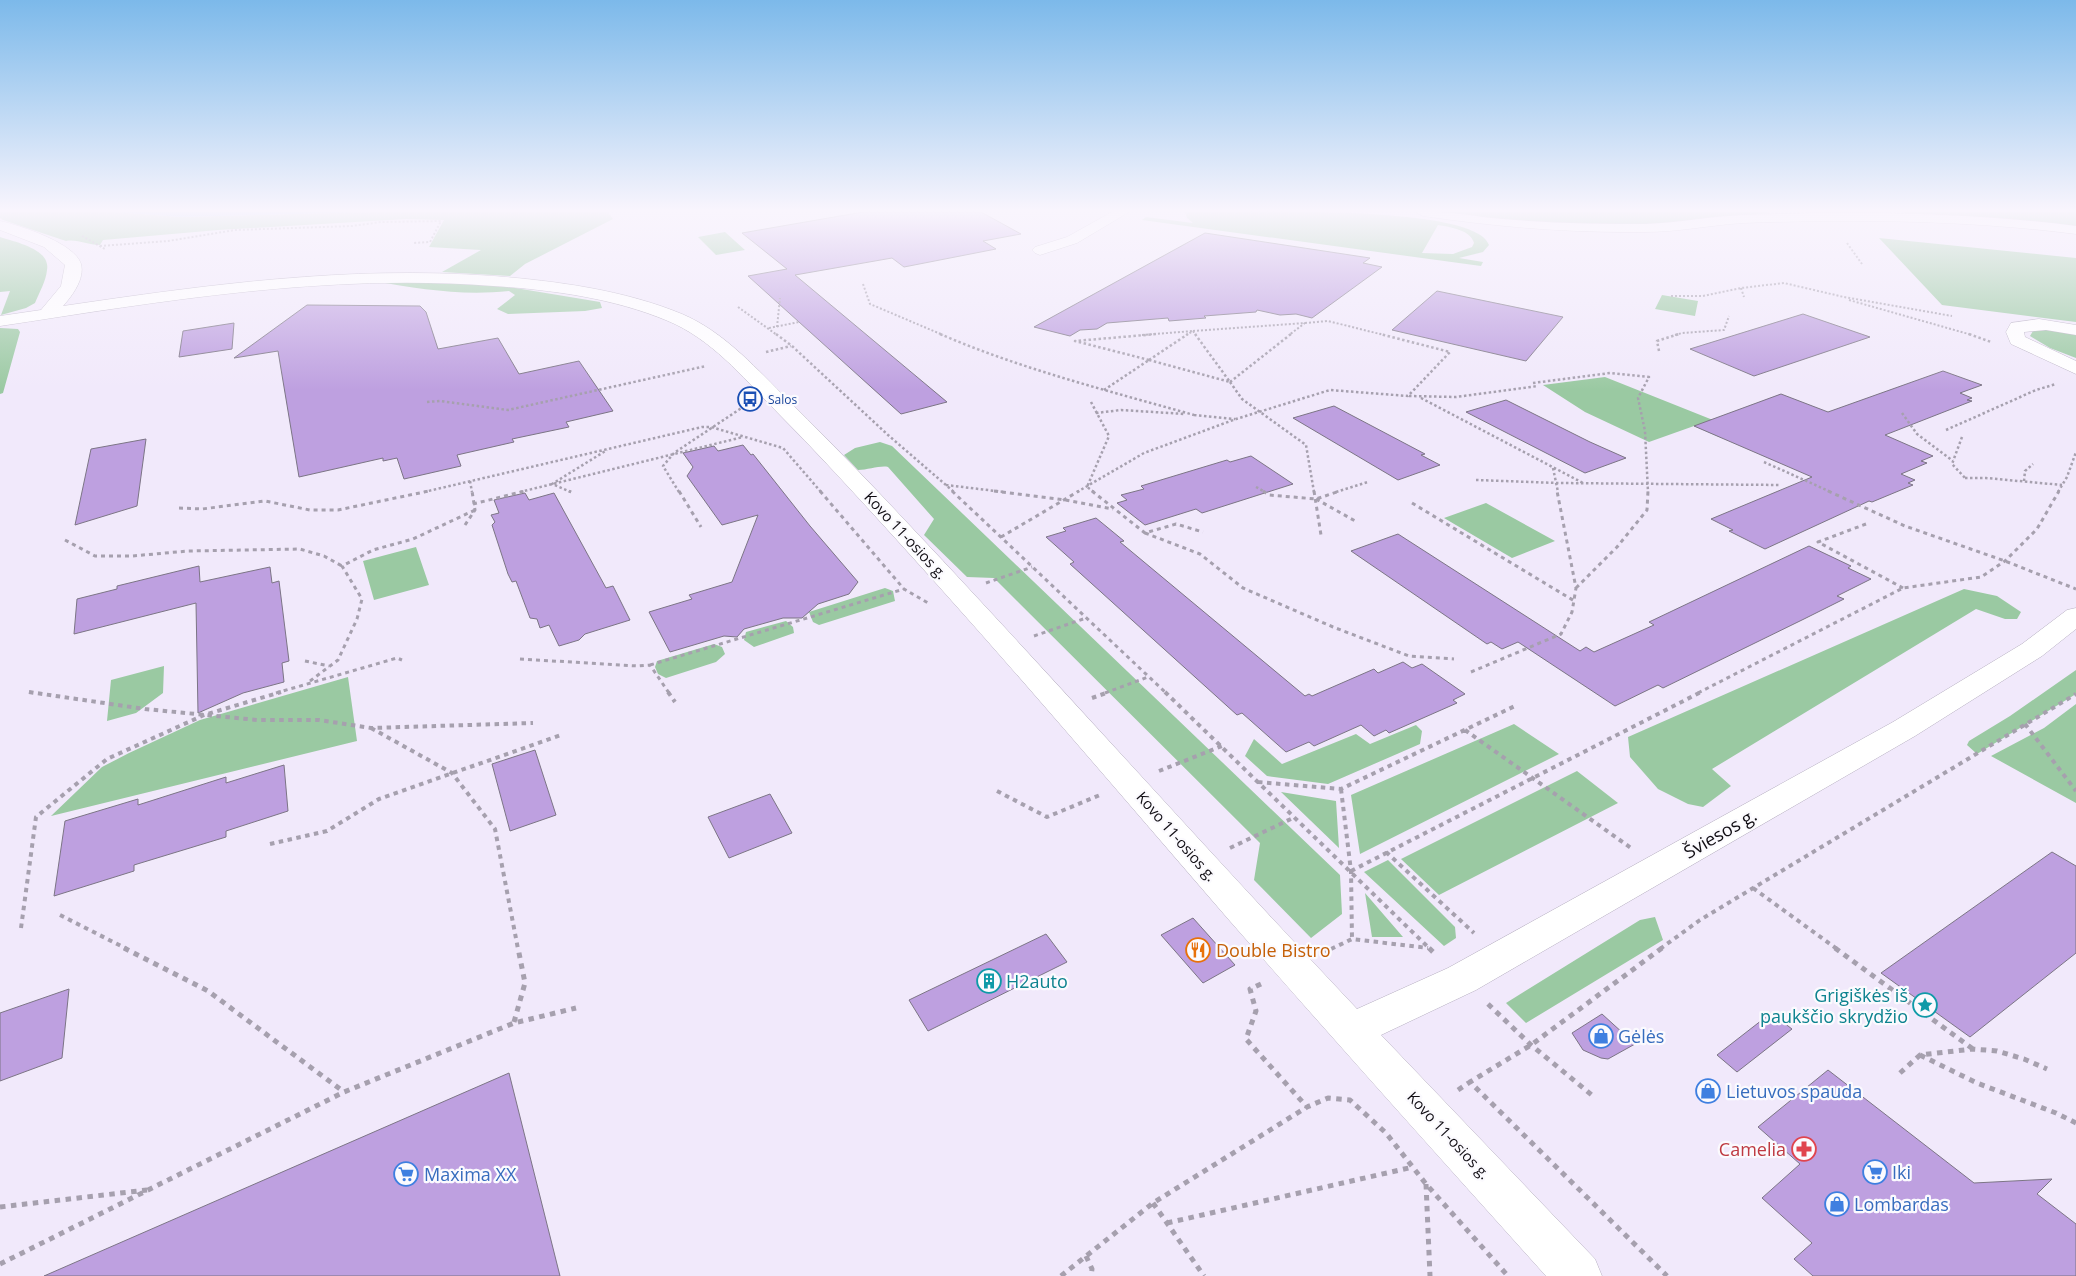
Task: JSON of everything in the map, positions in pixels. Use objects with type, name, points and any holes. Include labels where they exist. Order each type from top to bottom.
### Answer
[{"type":"street","points":[[46,314],[67,293],[74,272]]},
{"type":"street","name":"Kovo 11-osios g.","points":[[0,322],[211,290],[285,282],[432,277],[546,286],[621,300],[682,320],[713,340],[798,421],[959,592],[1200,863],[1578,1276]]},
{"type":"street","points":[[2076,330],[2042,324],[2027,324],[2017,327],[2015,332],[2016,340],[2076,368]]},
{"type":"street","name":"Šviesos g.","points":[[1352,1030],[1462,979],[1904,729],[2032,650],[2076,616]]},
{"type":"path","points":[[1671,296],[1703,296],[1741,288],[1784,283],[1844,297],[1952,316]]},
{"type":"path","points":[[863,284],[870,304],[978,351],[1104,390],[1194,415]]},
{"type":"path","points":[[1741,288],[1744,297]]},
{"type":"path","points":[[1844,297],[1862,305],[1963,332],[1997,344]]},
{"type":"path","points":[[777,326],[780,298]]},
{"type":"path","points":[[738,307],[792,346],[888,435],[946,484],[1531,1046],[1593,1096]]},
{"type":"path","points":[[1659,351],[1657,341],[1682,333],[1724,330],[1729,316]]},
{"type":"path","points":[[769,328],[799,322]]},
{"type":"path","points":[[1230,382],[1076,342],[1193,331],[1328,322],[1450,352],[1408,396]]},
{"type":"path","points":[[1230,382],[1305,323]]},
{"type":"path","points":[[1104,390],[1193,331]]},
{"type":"path","points":[[1193,331],[1242,399],[1306,445],[1321,535]]},
{"type":"path","points":[[764,353],[792,346]]},
{"type":"path","points":[[427,402],[440,401],[508,410],[710,365]]},
{"type":"path","points":[[1534,383],[1610,373],[1649,377],[1638,398],[1645,431],[1648,484],[1647,510],[1617,547],[1576,588]]},
{"type":"path","points":[[1946,430],[2036,390],[2059,383]]},
{"type":"path","points":[[1001,537],[1144,453],[1236,419],[1330,390],[1421,398],[1538,386]]},
{"type":"path","points":[[700,527],[663,466],[674,453],[711,427],[768,392]]},
{"type":"path","points":[[1421,398],[1584,484]]},
{"type":"path","points":[[1087,487],[1109,436],[1090,402]]},
{"type":"path","points":[[1096,413],[1122,410],[1236,419]]},
{"type":"path","points":[[1902,413],[1905,422],[1953,461]]},
{"type":"path","points":[[179,508],[202,509],[265,501],[310,510],[338,510],[383,502],[609,448],[702,427],[711,427],[783,448],[904,589],[930,603]]},
{"type":"path","points":[[1962,436],[1952,464],[1965,478],[1986,478],[2062,485]]},
{"type":"path","points":[[473,504],[744,437]]},
{"type":"path","points":[[552,484],[609,448]]},
{"type":"path","points":[[1351,871],[1903,588],[1981,577],[2005,560],[2037,529],[2074,464],[2076,452]]},
{"type":"path","points":[[1764,462],[1905,526],[2005,560],[2076,589]]},
{"type":"path","points":[[2024,481],[2025,472],[2033,464]]},
{"type":"path","points":[[1471,672],[1561,634],[1569,622],[1576,602],[1576,588],[1558,483],[1553,468]]},
{"type":"path","points":[[1476,480],[1584,484],[1780,485]]},
{"type":"path","points":[[470,481],[475,510]]},
{"type":"path","points":[[1256,487],[1269,495],[1316,499],[1368,482]]},
{"type":"path","points":[[552,484],[570,492]]},
{"type":"path","points":[[946,484],[1065,500],[1114,509]]},
{"type":"path","points":[[1087,487],[1146,533],[1200,554],[1243,588],[1408,656],[1454,659]]},
{"type":"path","points":[[1316,499],[1357,522]]},
{"type":"path","points":[[1412,503],[1576,602]]},
{"type":"path","points":[[465,525],[475,510]]},
{"type":"path","points":[[342,566],[373,550],[413,539],[475,510]]},
{"type":"path","points":[[1146,533],[1176,524],[1203,532]]},
{"type":"path","points":[[1866,524],[1818,542],[1903,588]]},
{"type":"path","points":[[65,540],[95,556],[300,549],[324,556],[342,566],[362,599],[357,620],[338,660],[308,683]]},
{"type":"path","points":[[959,592],[1032,567]]},
{"type":"path","points":[[520,659],[638,666],[650,665],[904,589]]},
{"type":"path","points":[[1007,645],[1086,618]]},
{"type":"path","points":[[21,928],[36,817],[107,759],[204,715],[397,658],[402,660]]},
{"type":"path","points":[[305,661],[330,666]]},
{"type":"path","points":[[650,665],[675,702]]},
{"type":"path","points":[[1064,709],[1148,677]]},
{"type":"path","points":[[29,692],[145,709],[257,720],[319,720],[371,728],[533,722]]},
{"type":"path","points":[[1667,1276],[1470,1082],[1531,1046],[1700,920],[2076,694]]},
{"type":"path","points":[[1257,782],[1341,789],[1517,705]]},
{"type":"path","points":[[2025,724],[2076,791]]},
{"type":"path","points":[[371,728],[452,772],[495,829],[526,983],[514,1023]]},
{"type":"path","points":[[1464,730],[1660,868]]},
{"type":"path","points":[[270,844],[327,831],[379,800],[452,772],[561,735]]},
{"type":"path","points":[[1341,789],[1351,871],[1352,939],[1428,948]]},
{"type":"path","points":[[1200,863],[1294,817]]},
{"type":"path","points":[[1386,852],[1501,957]]},
{"type":"path","points":[[1753,888],[1973,1049]]},
{"type":"path","points":[[60,915],[208,991],[344,1092]]},
{"type":"path","points":[[1250,989],[1256,1012],[1246,1039],[1307,1107]]},
{"type":"path","points":[[0,1264],[344,1092],[514,1023],[576,1008]]},
{"type":"path","points":[[1900,1073],[1920,1055],[1973,1049],[1997,1051],[2024,1058],[2047,1069]]},
{"type":"path","points":[[1920,1055],[1977,1084],[2056,1113],[2076,1123]]},
{"type":"path","points":[[1061,1276],[1153,1203],[1307,1107],[1328,1098],[1350,1100],[1386,1133],[1426,1184],[1508,1276]]},
{"type":"path","points":[[1167,1223],[1413,1167]]},
{"type":"path","points":[[1426,1184],[1430,1276]]},
{"type":"path","points":[[0,1207],[150,1189]]},
{"type":"path","points":[[1153,1203],[1204,1276]]},
{"type":"path","points":[[1086,1256],[1092,1269],[1091,1276]]},
{"type":"green space","points":[[0,272],[47,272],[44,283],[35,303],[26,308],[1,315],[10,291],[0,292]]},
{"type":"green space","points":[[443,272],[516,272],[510,276]]},
{"type":"green space","points":[[1911,272],[2076,272],[2076,322],[1942,305]]},
{"type":"green space","points":[[425,280],[498,285],[600,302],[602,308],[585,311],[508,314],[497,309],[515,295],[509,291],[458,292],[373,281]]},
{"type":"green space","points":[[1662,295],[1698,301],[1695,316],[1655,309]]},
{"type":"green space","points":[[0,328],[18,329],[20,332],[3,393],[0,394]]},
{"type":"green space","points":[[2045,328],[2076,332],[2076,358],[2050,348],[2030,336],[2033,331]]},
{"type":"green space","points":[[1605,377],[1738,430],[1719,437],[1694,426],[1649,442],[1585,412],[1543,385]]},
{"type":"green space","points":[[880,442],[892,446],[1340,875],[1342,914],[1311,938],[1254,880],[1260,843],[994,578],[967,577],[924,535],[934,519],[888,467],[858,470],[844,455],[855,448]]},
{"type":"green space","points":[[1486,503],[1555,541],[1512,558],[1444,518]]},
{"type":"green space","points":[[416,547],[429,585],[374,600],[363,561]]},
{"type":"green space","points":[[885,588],[893,591],[895,601],[819,625],[813,622],[809,612]]},
{"type":"green space","points":[[1964,589],[1997,596],[2021,612],[2017,619],[2005,619],[1976,609],[1712,769],[1731,786],[1703,807],[1688,804],[1658,789],[1630,757],[1628,737]]},
{"type":"green space","points":[[786,621],[793,627],[794,633],[754,647],[744,640],[746,632]]},
{"type":"green space","points":[[714,644],[722,647],[725,654],[716,662],[666,678],[658,674],[655,667],[657,661]]},
{"type":"green space","points":[[164,666],[163,693],[136,713],[107,721],[111,680]]},
{"type":"green space","points":[[2076,670],[2076,694],[1977,754],[1967,745],[1969,741],[2010,716]]},
{"type":"green space","points":[[348,677],[357,741],[51,816],[102,767],[129,753],[200,720]]},
{"type":"green space","points":[[2076,704],[2076,803],[1991,756],[2044,728]]},
{"type":"green space","points":[[1514,724],[1559,754],[1360,854],[1351,795]]},
{"type":"green space","points":[[1416,725],[1422,731],[1420,744],[1328,784],[1267,776],[1245,756],[1254,739],[1282,764],[1356,734],[1370,744]]},
{"type":"green space","points":[[1577,771],[1618,803],[1439,895],[1401,859]]},
{"type":"green space","points":[[1281,792],[1336,801],[1339,848]]},
{"type":"green space","points":[[1388,860],[1455,927],[1456,938],[1444,946],[1364,872]]},
{"type":"green space","points":[[1365,893],[1403,937],[1372,937]]},
{"type":"green space","points":[[1655,917],[1663,940],[1526,1023],[1506,1003],[1640,920]]},
{"type":"building","points":[[773,272],[815,272],[795,275],[947,402],[901,414],[748,276]]},
{"type":"building","points":[[1135,272],[1376,272],[1312,318],[1296,314],[1280,315],[1257,310],[1256,312],[1204,316],[1206,318],[1169,321],[1168,318],[1107,323],[1097,329],[1080,330],[1070,336],[1034,327]]},
{"type":"building","points":[[1437,291],[1563,317],[1526,361],[1392,330]]},
{"type":"building","points":[[307,305],[420,306],[426,312],[438,349],[498,338],[519,374],[579,361],[613,411],[566,422],[569,427],[512,439],[514,442],[457,455],[461,466],[404,479],[397,458],[383,461],[383,458],[299,477],[278,351],[234,358]]},
{"type":"building","points":[[1803,314],[1870,337],[1754,376],[1690,349]]},
{"type":"building","points":[[234,323],[232,349],[179,357],[183,331]]},
{"type":"building","points":[[1943,371],[1982,385],[1960,393],[1972,398],[1967,400],[1972,401],[1885,435],[1933,456],[1921,461],[1927,463],[1901,474],[1915,480],[1908,483],[1913,485],[1872,502],[1869,501],[1765,549],[1729,531],[1733,530],[1711,519],[1812,477],[1694,426],[1781,394],[1828,412]]},
{"type":"building","points":[[1506,400],[1626,458],[1585,473],[1466,412]]},
{"type":"building","points":[[1334,406],[1425,454],[1421,455],[1440,465],[1398,480],[1293,418]]},
{"type":"building","points":[[146,439],[137,506],[75,525],[91,449]]},
{"type":"building","points":[[743,445],[751,455],[753,454],[810,526],[858,582],[849,594],[818,604],[802,618],[783,618],[744,629],[737,637],[724,636],[670,652],[649,612],[692,599],[689,595],[732,582],[758,515],[722,525],[687,476],[693,467],[683,453],[714,446],[718,451]]},
{"type":"building","points":[[1251,456],[1293,484],[1202,513],[1196,509],[1145,525],[1117,503],[1127,500],[1121,495],[1144,489],[1141,486],[1227,460],[1230,462]]},
{"type":"building","points":[[525,493],[529,500],[554,493],[606,588],[613,586],[630,620],[585,634],[579,640],[559,646],[549,625],[540,628],[537,619],[530,618],[516,581],[512,582],[508,574],[492,525],[495,522],[491,515],[499,513],[494,500]]},
{"type":"building","points":[[1096,518],[1124,541],[1120,542],[1305,696],[1309,694],[1312,696],[1374,669],[1378,673],[1403,662],[1412,668],[1422,664],[1465,694],[1453,700],[1457,703],[1389,733],[1386,730],[1374,736],[1361,725],[1314,746],[1309,742],[1286,752],[1242,713],[1237,715],[1070,564],[1074,562],[1046,537],[1066,531],[1063,528]]},
{"type":"building","points":[[1398,534],[1580,651],[1586,647],[1594,652],[1654,625],[1649,622],[1809,546],[1851,566],[1848,568],[1871,579],[1837,596],[1844,599],[1804,619],[1663,688],[1658,685],[1615,706],[1518,642],[1502,649],[1491,642],[1487,644],[1351,551]]},
{"type":"building","points":[[199,566],[200,582],[270,567],[272,583],[279,581],[289,661],[282,663],[284,682],[243,693],[198,713],[196,603],[74,634],[77,599],[117,589],[117,586]]},
{"type":"building","points":[[535,750],[556,815],[510,831],[492,764]]},
{"type":"building","points":[[284,765],[288,811],[226,831],[226,837],[134,865],[134,871],[54,896],[65,821],[138,799],[138,805],[226,777],[226,783]]},
{"type":"building","points":[[770,794],[792,833],[729,858],[708,817]]},
{"type":"building","points":[[2052,852],[2076,866],[2076,953],[1970,1037],[1881,973]]},
{"type":"building","name":"Double Bistro","points":[[1193,918],[1235,965],[1203,983],[1161,935]]},
{"type":"building","name":"H2auto","points":[[1046,934],[1067,962],[928,1031],[909,1000]]},
{"type":"building","points":[[69,989],[62,1058],[0,1081],[0,1013]]},
{"type":"building","points":[[1771,1013],[1792,1029],[1737,1072],[1717,1055]]},
{"type":"building","name":"Gėlės","points":[[1602,1014],[1635,1044],[1608,1059],[1583,1050],[1572,1033]]},
{"type":"building","name":"Iki","points":[[1828,1070],[1974,1183],[2052,1179],[2037,1194],[2076,1224],[2076,1276],[1813,1276],[1794,1259],[1812,1243],[1762,1198],[1800,1164],[1758,1127]]},
{"type":"building","name":"Maxima XX","points":[[509,1073],[560,1276],[44,1276]]},
{"type":"place","name":"Salos","points":[[750,399]]},
{"type":"place","name":"Double Bistro","points":[[1198,950]]},
{"type":"place","name":"H2auto","points":[[989,981]]},
{"type":"place","name":"Grigiškės iš paukščio skrydžio","points":[[1925,1005]]},
{"type":"place","name":"Gėlės","points":[[1601,1036]]},
{"type":"place","name":"Lietuvos spauda","points":[[1708,1091]]},
{"type":"place","name":"Camelia","points":[[1804,1149]]},
{"type":"place","name":"Iki","points":[[1875,1172]]},
{"type":"place","name":"Maxima XX","points":[[406,1174]]},
{"type":"place","name":"Lombardas","points":[[1837,1204]]}]
